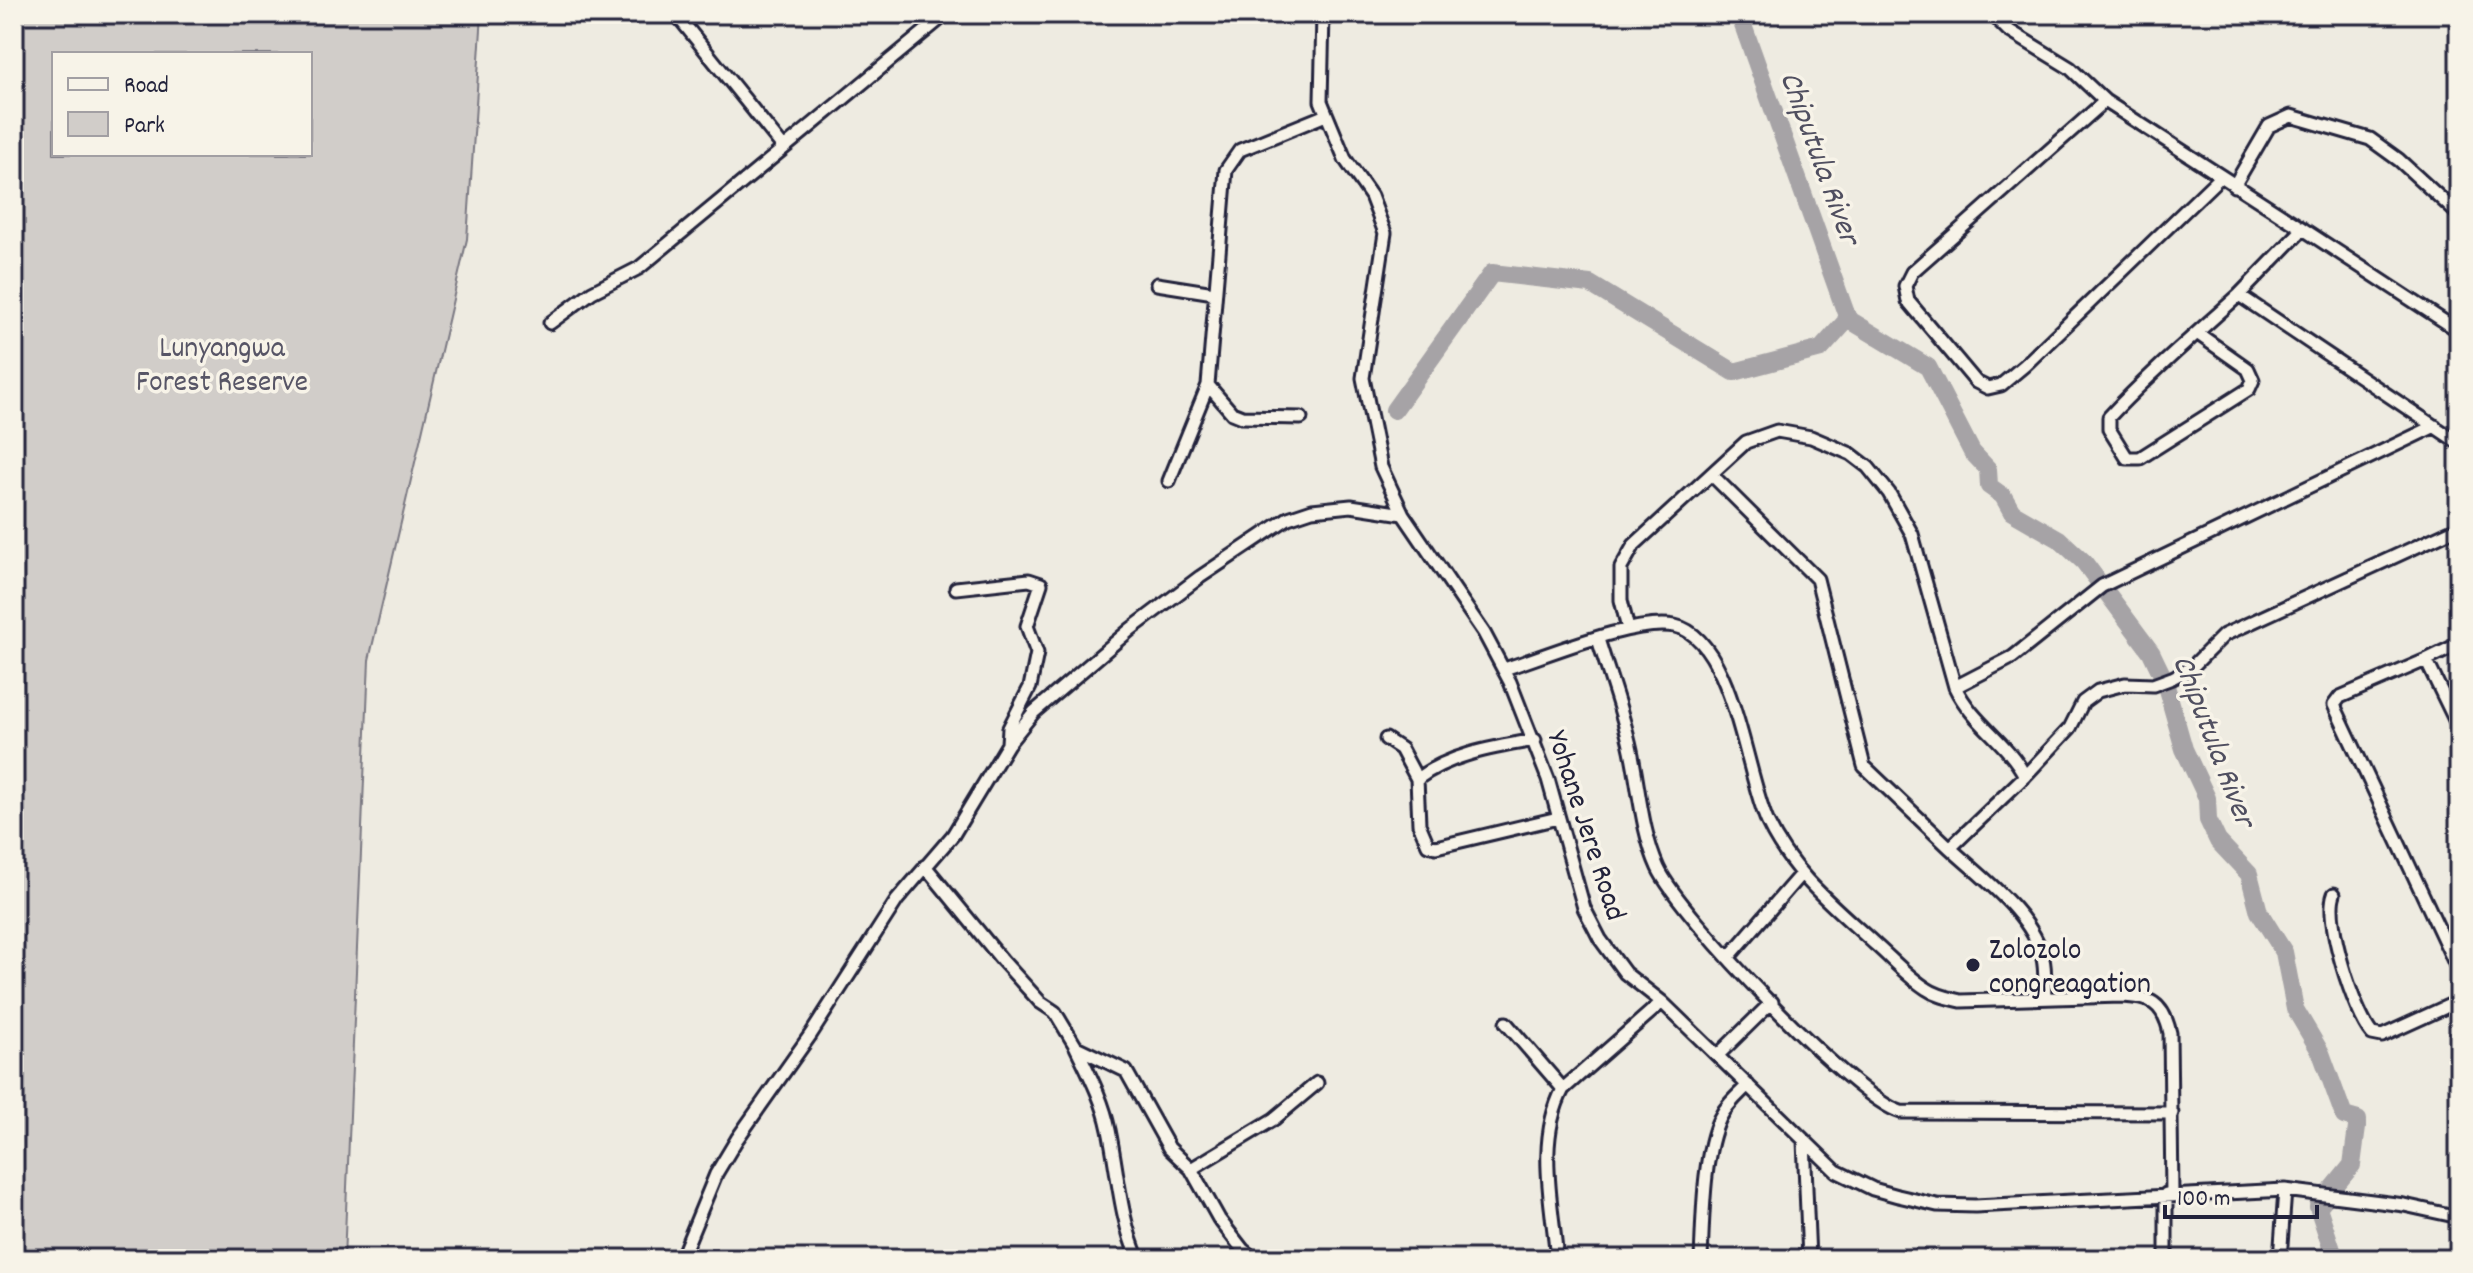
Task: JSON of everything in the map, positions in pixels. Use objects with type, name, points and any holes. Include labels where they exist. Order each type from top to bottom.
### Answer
[{"type":"street","points":[[676,14],[783,147]]},
{"type":"street","points":[[550,323],[592,292],[639,268],[946,14]]},
{"type":"street","name":"Yohane Jere Road","points":[[1323,14],[1321,101],[1345,159],[1371,196],[1385,233],[1363,378],[1381,467],[1403,514],[1504,669],[1535,740],[1584,908],[1600,939],[1625,973],[1662,1002],[1836,1171],[1873,1189],[1937,1205],[2285,1190],[2404,1205],[2459,1217]]},
{"type":"street","points":[[1992,14],[2008,30],[2070,68],[2105,101],[2459,331]]},
{"type":"street","points":[[2105,101],[1912,272],[1905,286],[1908,301],[1976,382],[1988,388],[2001,385],[2025,365],[2220,177]]},
{"type":"street","points":[[1169,481],[1208,385],[1223,193],[1232,157],[1240,150],[1326,115]]},
{"type":"street","points":[[2234,186],[2269,126],[2291,116],[2370,139],[2409,168],[2459,215]]},
{"type":"street","points":[[2197,333],[2248,369],[2253,380],[2249,389],[2140,458],[2127,458],[2109,429],[2109,417],[2197,333],[2239,295],[2303,229]]},
{"type":"street","points":[[1157,284],[1214,293]]},
{"type":"street","points":[[2239,295],[2459,443]]},
{"type":"street","points":[[1208,385],[1232,413],[1242,417],[1301,418]]},
{"type":"street","points":[[1955,687],[2013,657],[2077,602],[2110,581],[2435,426]]},
{"type":"street","points":[[1628,629],[1621,600],[1621,568],[1634,545],[1746,442],[1777,431],[1811,437],[1851,454],[1868,467],[1889,493],[1912,534],[1955,687],[1966,710],[2016,759],[2025,776]]},
{"type":"street","points":[[1712,475],[1817,579],[1864,766],[2011,907],[2034,935],[2043,960],[2045,997]]},
{"type":"street","points":[[681,1259],[716,1174],[737,1139],[811,1034],[897,900],[953,835],[1008,744],[1034,712],[1131,629],[1271,528],[1312,510],[1338,507],[1403,514]]},
{"type":"street","points":[[1950,848],[2025,776],[2070,728],[2083,702],[2098,691],[2125,684],[2153,685],[2172,678],[2191,668],[2224,635],[2459,527]]},
{"type":"street","points":[[956,588],[1029,580],[1041,584],[1027,626],[1037,653],[1030,687],[1009,728],[1008,744]]},
{"type":"street","points":[[1504,669],[1628,629],[1674,626],[1692,633],[1708,651],[1724,680],[1768,823],[1800,875],[1916,981],[1939,995],[1961,1001],[2121,996],[2146,997],[2156,1002],[2163,1010],[2170,1033],[2172,1113],[2166,1259]]},
{"type":"street","points":[[1598,639],[1630,745],[1656,865],[1669,889],[1728,958],[1848,1077],[1889,1108],[1911,1112],[2172,1113]]},
{"type":"street","points":[[2459,644],[2340,697],[2334,705],[2459,972]]},
{"type":"street","points":[[2426,660],[2459,728]]},
{"type":"street","points":[[1386,739],[1401,749],[1417,779],[1419,824],[1428,845],[1436,847],[1558,818]]},
{"type":"street","points":[[1417,779],[1444,761],[1535,740]]},
{"type":"street","points":[[925,866],[967,912],[1002,960],[1040,1002],[1055,1012],[1076,1047],[1105,1116],[1123,1217],[1138,1259]]},
{"type":"street","points":[[1728,958],[1800,875]]},
{"type":"street","points":[[2334,894],[2329,911],[2333,935],[2372,1034],[2382,1036],[2459,1001]]},
{"type":"street","points":[[1557,1259],[1547,1140],[1551,1115],[1563,1089],[1662,1002]]},
{"type":"street","points":[[1718,1055],[1772,1002]]},
{"type":"street","points":[[1506,1023],[1563,1089]]},
{"type":"street","points":[[1076,1047],[1114,1062],[1126,1071],[1169,1148],[1191,1169],[1219,1219],[1243,1250],[1255,1259]]},
{"type":"street","points":[[1191,1169],[1274,1119],[1317,1083]]},
{"type":"street","points":[[1701,1259],[1703,1207],[1715,1130],[1727,1106],[1748,1085]]},
{"type":"street","points":[[1804,1141],[1809,1259]]},
{"type":"street","points":[[2280,1259],[2285,1190]]},
{"type":"green space","name":"Lunyangwa Forest Reserve","points":[[14,14],[482,14],[467,239],[369,660],[344,1259],[14,1259]]},
{"type":"waterway","name":"Chiputula River","points":[[1739,14],[1848,319],[1928,367],[1972,452],[1988,469],[1989,486],[2003,496],[2012,512],[2059,539],[2084,562],[2151,652],[2164,679],[2184,749],[2207,798],[2208,820],[2218,841],[2249,874],[2259,912],[2284,952],[2295,1009],[2321,1053],[2344,1116],[2358,1120],[2352,1165],[2318,1207],[2335,1259]]},
{"type":"waterway","name":"Chiputula River","points":[[1394,410],[1492,273],[1590,284],[1734,372],[1821,349],[1848,319]]},
{"type":"place","name":"Zolozolo congreagation","points":[[1973,965]]}]
